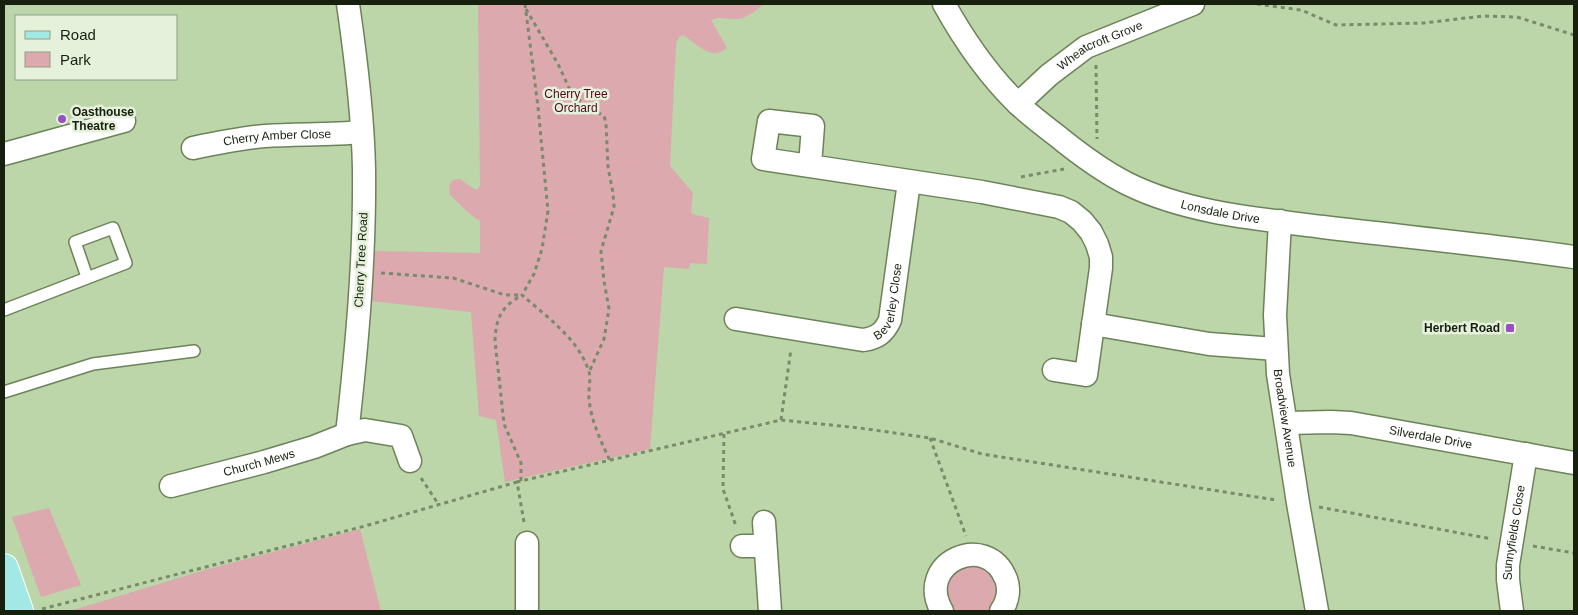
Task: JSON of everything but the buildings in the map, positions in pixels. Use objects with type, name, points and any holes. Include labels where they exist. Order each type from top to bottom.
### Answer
[{"type":"main road","points":[[4,568],[19,611]]},
{"type":"street","name":"Cherry Tree Road","points":[[347,434],[362,272],[364,178],[359,84],[348,4]]},
{"type":"street","name":"Lonsdale Drive","points":[[944,4],[990,74],[1018,104],[1079,154],[1128,184],[1199,208],[1280,221],[1574,257]]},
{"type":"street","name":"Wheatcroft Grove","points":[[1018,104],[1049,75],[1086,47],[1193,4]]},
{"type":"street","points":[[4,154],[124,121]]},
{"type":"street","name":"Cherry Amber Close","points":[[193,148],[263,136],[362,132]]},
{"type":"street","points":[[810,165],[1040,203],[1071,212],[1082,221],[1097,244],[1102,268],[1086,375],[1054,370]]},
{"type":"street","name":"Beverley Close","points":[[736,318],[794,330],[863,340],[874,338],[881,334],[890,320],[909,182]]},
{"type":"street","name":"Broadview Avenue","points":[[1280,221],[1275,294],[1276,349],[1298,504],[1317,611]]},
{"type":"street","points":[[1093,324],[1209,344],[1276,349]]},
{"type":"street","name":"Silverdale Drive","points":[[1287,423],[1351,423],[1574,463]]},
{"type":"street","points":[[347,434],[365,430],[401,436],[410,461]]},
{"type":"street","name":"Church Mews","points":[[171,486],[264,462],[347,434]]},
{"type":"street","name":"Sunnyfields Close","points":[[1512,611],[1508,580],[1511,542],[1526,454]]},
{"type":"street","points":[[764,522],[770,611]]},
{"type":"street","points":[[527,543],[527,611]]},
{"type":"street","points":[[742,546],[765,546]]},
{"type":"street","points":[[942,611],[938,604],[936,592],[937,580],[942,570],[955,559],[973,554],[985,557],[995,563],[1003,572],[1008,584],[1008,596],[1001,611]]},
{"type":"lane","points":[[4,310],[126,263],[113,228],[75,242],[87,277]]},
{"type":"lane","points":[[4,392],[93,364],[194,351]]},
{"type":"path","points":[[1258,4],[1301,10],[1336,25],[1424,23],[1483,16],[1518,17],[1574,35]]},
{"type":"path","points":[[525,5],[538,107],[548,211],[542,249],[534,274],[522,295],[508,303],[501,313],[496,327],[495,341],[504,424],[521,463],[519,481],[527,543]]},
{"type":"path","points":[[525,5],[558,64],[570,90],[581,102],[604,116],[606,123],[608,166],[614,207],[601,251],[609,309],[604,340],[589,371]]},
{"type":"path","points":[[362,272],[454,278],[505,296],[522,295],[560,328],[582,354],[589,371],[589,398],[594,424],[610,461]]},
{"type":"path","points":[[781,420],[794,330]]},
{"type":"path","points":[[34,611],[439,505],[519,481],[781,420],[860,428],[930,438],[982,454],[1298,504],[1574,553]]},
{"type":"path","points":[[724,434],[723,489],[742,546]]},
{"type":"path","points":[[930,438],[973,554]]},
{"type":"path","points":[[410,461],[439,505]]},
{"type":"path","points":[[51,607],[53,611]]},
{"type":"green space","name":"Cherry Tree Orchard","points":[[478,4],[763,5],[750,15],[739,19],[720,18],[711,20],[727,48],[721,52],[715,53],[704,50],[683,35],[679,37],[676,44],[670,166],[693,193],[692,214],[709,218],[707,264],[690,263],[689,269],[664,267],[650,449],[505,482],[496,420],[479,416],[471,312],[371,301],[375,251],[480,253],[480,221],[450,195],[449,185],[453,180],[460,179],[474,189],[478,189],[480,185]]},
{"type":"green space","points":[[49,508],[81,585],[41,597],[12,517]]},
{"type":"green space","points":[[360,529],[381,611],[70,611],[205,570]]},
{"type":"green space","points":[[974,564],[989,573],[997,585],[996,597],[992,606],[989,611],[952,611],[946,605],[946,580],[950,572]]},
{"type":"place","name":"Oasthouse Theatre","points":[[62,119]]},
{"type":"place","name":"Herbert Road","points":[[1510,328]]}]
